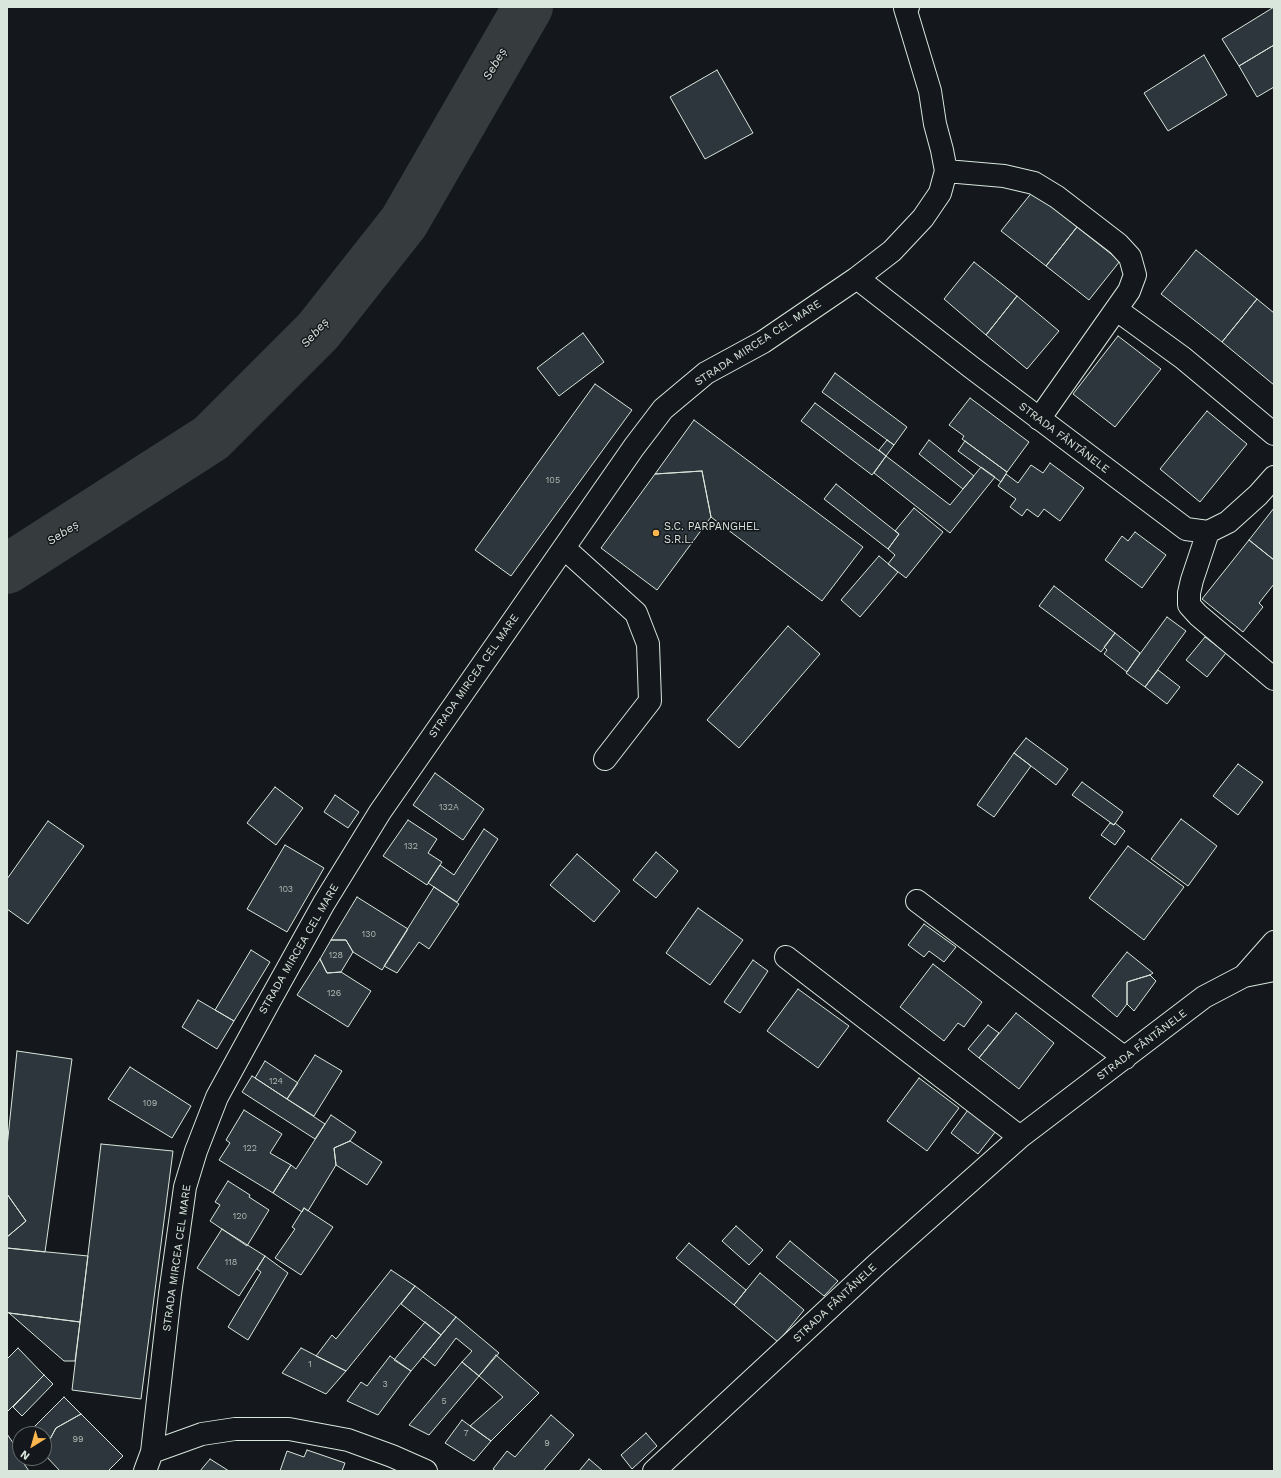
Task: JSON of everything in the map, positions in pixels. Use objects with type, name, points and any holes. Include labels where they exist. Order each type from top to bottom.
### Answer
[{"type":"street","name":"STRADA MIRCEA CEL MARE","points":[[149,1461],[185,1187],[196,1151],[217,1097],[324,903],[380,812],[634,447],[663,409],[706,373],[763,342],[857,278],[892,251],[923,218],[940,193],[946,171],[935,124],[930,91],[906,7]]},
{"type":"street","points":[[946,171],[1004,176],[1034,183],[1057,197],[1118,244],[1130,257],[1135,275],[1130,290],[1039,419]]},
{"type":"street","name":"STRADA FÂNTÂNELE","points":[[857,278],[1039,419],[1186,529],[1208,532]]},
{"type":"street","points":[[1117,310],[1183,358],[1274,434]]},
{"type":"street","points":[[1274,476],[1258,495],[1228,522],[1208,532],[1189,593],[1189,605],[1198,615],[1274,679]]},
{"type":"street","points":[[564,548],[636,613],[648,644],[650,701],[605,759]]},
{"type":"street","points":[[917,901],[1125,1058]]},
{"type":"street","points":[[1244,976],[1274,942]]},
{"type":"street","points":[[786,956],[1020,1137]]},
{"type":"street","name":"STRADA FÂNTÂNELE","points":[[654,1471],[877,1264],[1020,1137],[1204,997],[1244,976],[1274,970]]},
{"type":"street","points":[[149,1461],[202,1434],[235,1429],[289,1429],[348,1440],[392,1456],[426,1471]]},
{"type":"building","points":[[1274,7],[1274,45],[1239,66],[1222,39]]},
{"type":"building","points":[[1274,45],[1274,87],[1257,97],[1239,66]]},
{"type":"building","points":[[1204,55],[1227,95],[1168,131],[1144,93]]},
{"type":"building","points":[[717,70],[753,133],[705,159],[670,97]]},
{"type":"building","points":[[1033,191],[1077,227],[1046,266],[1001,231]]},
{"type":"building","points":[[1077,227],[1120,261],[1089,300],[1046,266]]},
{"type":"building","points":[[1196,250],[1257,299],[1222,342],[1161,294]]},
{"type":"building","points":[[974,262],[1017,296],[986,335],[944,299]]},
{"type":"building","points":[[1017,296],[1059,331],[1027,369],[986,335]]},
{"type":"building","points":[[1257,299],[1274,313],[1274,385],[1222,342]]},
{"type":"building","points":[[583,333],[604,362],[559,396],[537,368]]},
{"type":"building","points":[[1118,336],[1161,369],[1115,427],[1073,394]]},
{"type":"building","points":[[835,373],[907,427],[894,445],[822,392]]},
{"type":"building","points":[[595,384],[632,410],[511,576],[475,550]]},
{"type":"building","points":[[970,398],[1029,442],[1007,472],[962,439],[964,436],[949,425]]},
{"type":"building","points":[[815,403],[886,456],[872,475],[801,421]]},
{"type":"building","points":[[1207,411],[1247,444],[1200,502],[1160,469]]},
{"type":"building","points":[[694,420],[863,547],[822,601],[711,517],[702,471],[655,474]]},
{"type":"building","points":[[887,440],[894,445],[886,456],[879,450]]},
{"type":"building","points":[[929,440],[974,476],[963,489],[919,454]]},
{"type":"building","points":[[965,441],[1007,472],[1001,482],[958,451]]},
{"type":"building","points":[[886,456],[950,505],[981,467],[995,477],[950,533],[874,473]]},
{"type":"building","points":[[1050,463],[1084,488],[1060,521],[1044,509],[1038,517],[1027,509],[1022,516],[1010,507],[1016,499],[998,486],[1006,474],[1018,483],[1031,465],[1043,473]]},
{"type":"building","name":"S.C. PARPANGHEL S.R.L.","points":[[702,471],[711,517],[657,590],[601,548],[655,474]]},
{"type":"building","points":[[836,484],[899,534],[888,549],[824,499]]},
{"type":"building","points":[[914,508],[943,532],[906,578],[888,564],[895,555],[888,549],[899,534],[895,531]]},
{"type":"building","points":[[1274,508],[1274,560],[1249,540]]},
{"type":"building","points":[[1135,532],[1166,555],[1142,588],[1105,560],[1122,536],[1128,541]]},
{"type":"building","points":[[1249,540],[1274,560],[1274,584],[1259,603],[1263,607],[1243,632],[1202,599]]},
{"type":"building","points":[[879,556],[898,572],[860,617],[841,600]]},
{"type":"building","points":[[1054,586],[1115,633],[1101,652],[1039,606]]},
{"type":"building","points":[[1167,617],[1186,631],[1145,687],[1126,673]]},
{"type":"building","points":[[788,626],[820,654],[739,748],[707,720]]},
{"type":"building","points":[[1115,633],[1140,653],[1127,672],[1104,654],[1107,650],[1104,647]]},
{"type":"building","points":[[1205,637],[1226,653],[1207,677],[1186,660]]},
{"type":"building","points":[[1158,670],[1180,687],[1167,704],[1145,687]]},
{"type":"building","points":[[1026,738],[1068,769],[1056,785],[1014,753]]},
{"type":"building","points":[[1014,753],[1031,766],[994,817],[977,805]]},
{"type":"building","points":[[1238,764],[1263,782],[1238,815],[1213,796]]},
{"type":"building","points":[[435,773],[484,809],[463,840],[413,805]]},
{"type":"building","points":[[1082,782],[1123,812],[1114,825],[1072,795]]},
{"type":"building","points":[[275,787],[303,808],[276,845],[247,823]]},
{"type":"building","points":[[335,795],[359,812],[348,828],[324,812]]},
{"type":"building","points":[[1181,819],[1217,846],[1188,886],[1151,859]]},
{"type":"building","points":[[408,820],[437,839],[428,853],[442,862],[427,885],[383,856]]},
{"type":"building","points":[[48,821],[84,846],[28,924],[7,909],[7,879]]},
{"type":"building","points":[[1110,823],[1114,825],[1115,823],[1125,831],[1115,845],[1101,835]]},
{"type":"building","points":[[484,829],[498,839],[457,902],[428,883],[440,865],[454,875]]},
{"type":"building","points":[[285,845],[324,868],[287,932],[247,909]]},
{"type":"building","points":[[1128,846],[1184,887],[1144,940],[1089,898]]},
{"type":"building","points":[[656,852],[678,871],[656,898],[633,880]]},
{"type":"building","points":[[577,854],[620,891],[594,922],[550,885]]},
{"type":"building","points":[[434,887],[459,904],[429,949],[419,942],[397,973],[384,966]]},
{"type":"building","points":[[357,897],[408,929],[382,970],[353,952],[346,940],[331,940]]},
{"type":"building","points":[[698,908],[743,940],[710,985],[666,953]]},
{"type":"building","points":[[924,924],[956,947],[944,962],[929,951],[924,957],[908,945]]},
{"type":"building","points":[[331,940],[346,940],[353,952],[341,972],[327,973],[320,959]]},
{"type":"building","points":[[251,950],[270,962],[234,1021],[215,1010]]},
{"type":"building","points":[[1127,952],[1153,973],[1127,982],[1127,1004],[1117,1017],[1092,996]]},
{"type":"building","points":[[320,959],[327,973],[341,972],[371,991],[348,1027],[297,995]]},
{"type":"building","points":[[753,960],[768,971],[740,1013],[724,1002]]},
{"type":"building","points":[[933,964],[982,1002],[964,1027],[958,1023],[944,1041],[900,1007]]},
{"type":"building","points":[[1150,975],[1156,981],[1134,1011],[1127,1004],[1127,982]]},
{"type":"building","points":[[798,989],[849,1026],[818,1068],[767,1031]]},
{"type":"building","points":[[198,1000],[234,1021],[217,1049],[182,1027]]},
{"type":"building","points":[[1016,1013],[1054,1043],[1019,1089],[979,1058]]},
{"type":"building","points":[[988,1025],[999,1033],[979,1058],[968,1049]]},
{"type":"building","points":[[17,1051],[72,1059],[45,1252],[7,1248],[7,1237],[26,1221],[7,1194],[7,1147]]},
{"type":"building","points":[[315,1055],[342,1071],[314,1116],[287,1099]]},
{"type":"building","points":[[265,1061],[298,1083],[287,1099],[255,1078]]},
{"type":"building","points":[[130,1067],[191,1106],[172,1138],[108,1099]]},
{"type":"building","points":[[252,1076],[325,1124],[315,1139],[242,1092]]},
{"type":"building","points":[[919,1078],[959,1108],[927,1151],[887,1121]]},
{"type":"building","points":[[244,1110],[282,1134],[270,1153],[291,1165],[273,1193],[219,1160],[230,1143],[226,1140]]},
{"type":"building","points":[[968,1110],[996,1131],[978,1154],[951,1133]]},
{"type":"building","points":[[331,1115],[356,1132],[350,1141],[334,1148],[336,1165],[308,1211],[304,1208],[302,1212],[273,1193],[291,1165],[296,1169]]},
{"type":"building","points":[[350,1141],[382,1162],[367,1185],[336,1165],[334,1148]]},
{"type":"building","points":[[101,1144],[173,1151],[141,1399],[72,1390]]},
{"type":"building","points":[[228,1181],[250,1195],[249,1197],[269,1210],[247,1246],[210,1221],[220,1205],[215,1202]]},
{"type":"building","points":[[7,1194],[26,1221],[7,1237]]},
{"type":"building","points":[[304,1208],[333,1227],[301,1275],[275,1258],[295,1229],[292,1227]]},
{"type":"building","points":[[736,1226],[763,1250],[749,1265],[722,1241]]},
{"type":"building","points":[[222,1229],[265,1256],[239,1296],[197,1268]]},
{"type":"building","points":[[790,1241],[838,1281],[824,1296],[776,1257]]},
{"type":"building","points":[[689,1243],[746,1290],[734,1305],[676,1258]]},
{"type":"building","points":[[7,1248],[88,1256],[80,1322],[7,1312]]},
{"type":"building","points":[[265,1256],[288,1273],[248,1340],[228,1327],[261,1272],[257,1269]]},
{"type":"building","points":[[391,1270],[415,1286],[346,1371],[316,1356],[332,1335],[336,1339]]},
{"type":"building","points":[[760,1273],[804,1310],[778,1342],[734,1305]]},
{"type":"building","points":[[415,1286],[456,1317],[441,1335],[401,1304]]},
{"type":"building","points":[[9,1313],[80,1322],[75,1361],[64,1361]]},
{"type":"building","points":[[456,1317],[499,1353],[479,1376],[462,1362],[472,1351],[456,1338],[435,1366],[423,1357]]},
{"type":"building","points":[[425,1322],[441,1335],[411,1371],[394,1360]]},
{"type":"building","points":[[18,1348],[44,1375],[7,1412],[7,1359]]},
{"type":"building","points":[[301,1348],[346,1371],[326,1394],[282,1373]]},
{"type":"building","points":[[496,1355],[539,1393],[491,1441],[470,1426],[503,1397],[479,1376]]},
{"type":"building","points":[[390,1356],[411,1371],[378,1415],[347,1401],[361,1382],[367,1386]]},
{"type":"building","points":[[462,1362],[479,1376],[429,1435],[409,1425]]},
{"type":"building","points":[[44,1375],[53,1384],[22,1416],[13,1407]]},
{"type":"building","points":[[64,1397],[81,1414],[56,1428],[52,1435],[52,1426],[35,1426]]},
{"type":"building","points":[[81,1414],[123,1456],[108,1471],[60,1471],[52,1462],[52,1435],[56,1428]]},
{"type":"building","points":[[551,1415],[574,1435],[543,1471],[496,1471],[493,1469],[507,1451],[515,1457]]},
{"type":"building","points":[[462,1420],[491,1441],[474,1461],[445,1443]]},
{"type":"building","points":[[646,1433],[657,1446],[632,1469],[621,1455]]},
{"type":"building","points":[[7,1434],[12,1441],[12,1466],[26,1466],[29,1471],[7,1471]]},
{"type":"building","points":[[307,1450],[345,1463],[342,1471],[280,1471],[287,1451],[304,1457]]},
{"type":"building","points":[[210,1459],[229,1471],[200,1471]]},
{"type":"building","points":[[589,1459],[603,1471],[579,1471]]},
{"type":"waterway","name":"Sebeș","points":[[7,569],[211,438],[318,331],[404,222],[528,7]]},
{"type":"place","name":"S.C. PARPANGHEL S.R.L.","points":[[656,533]]}]
